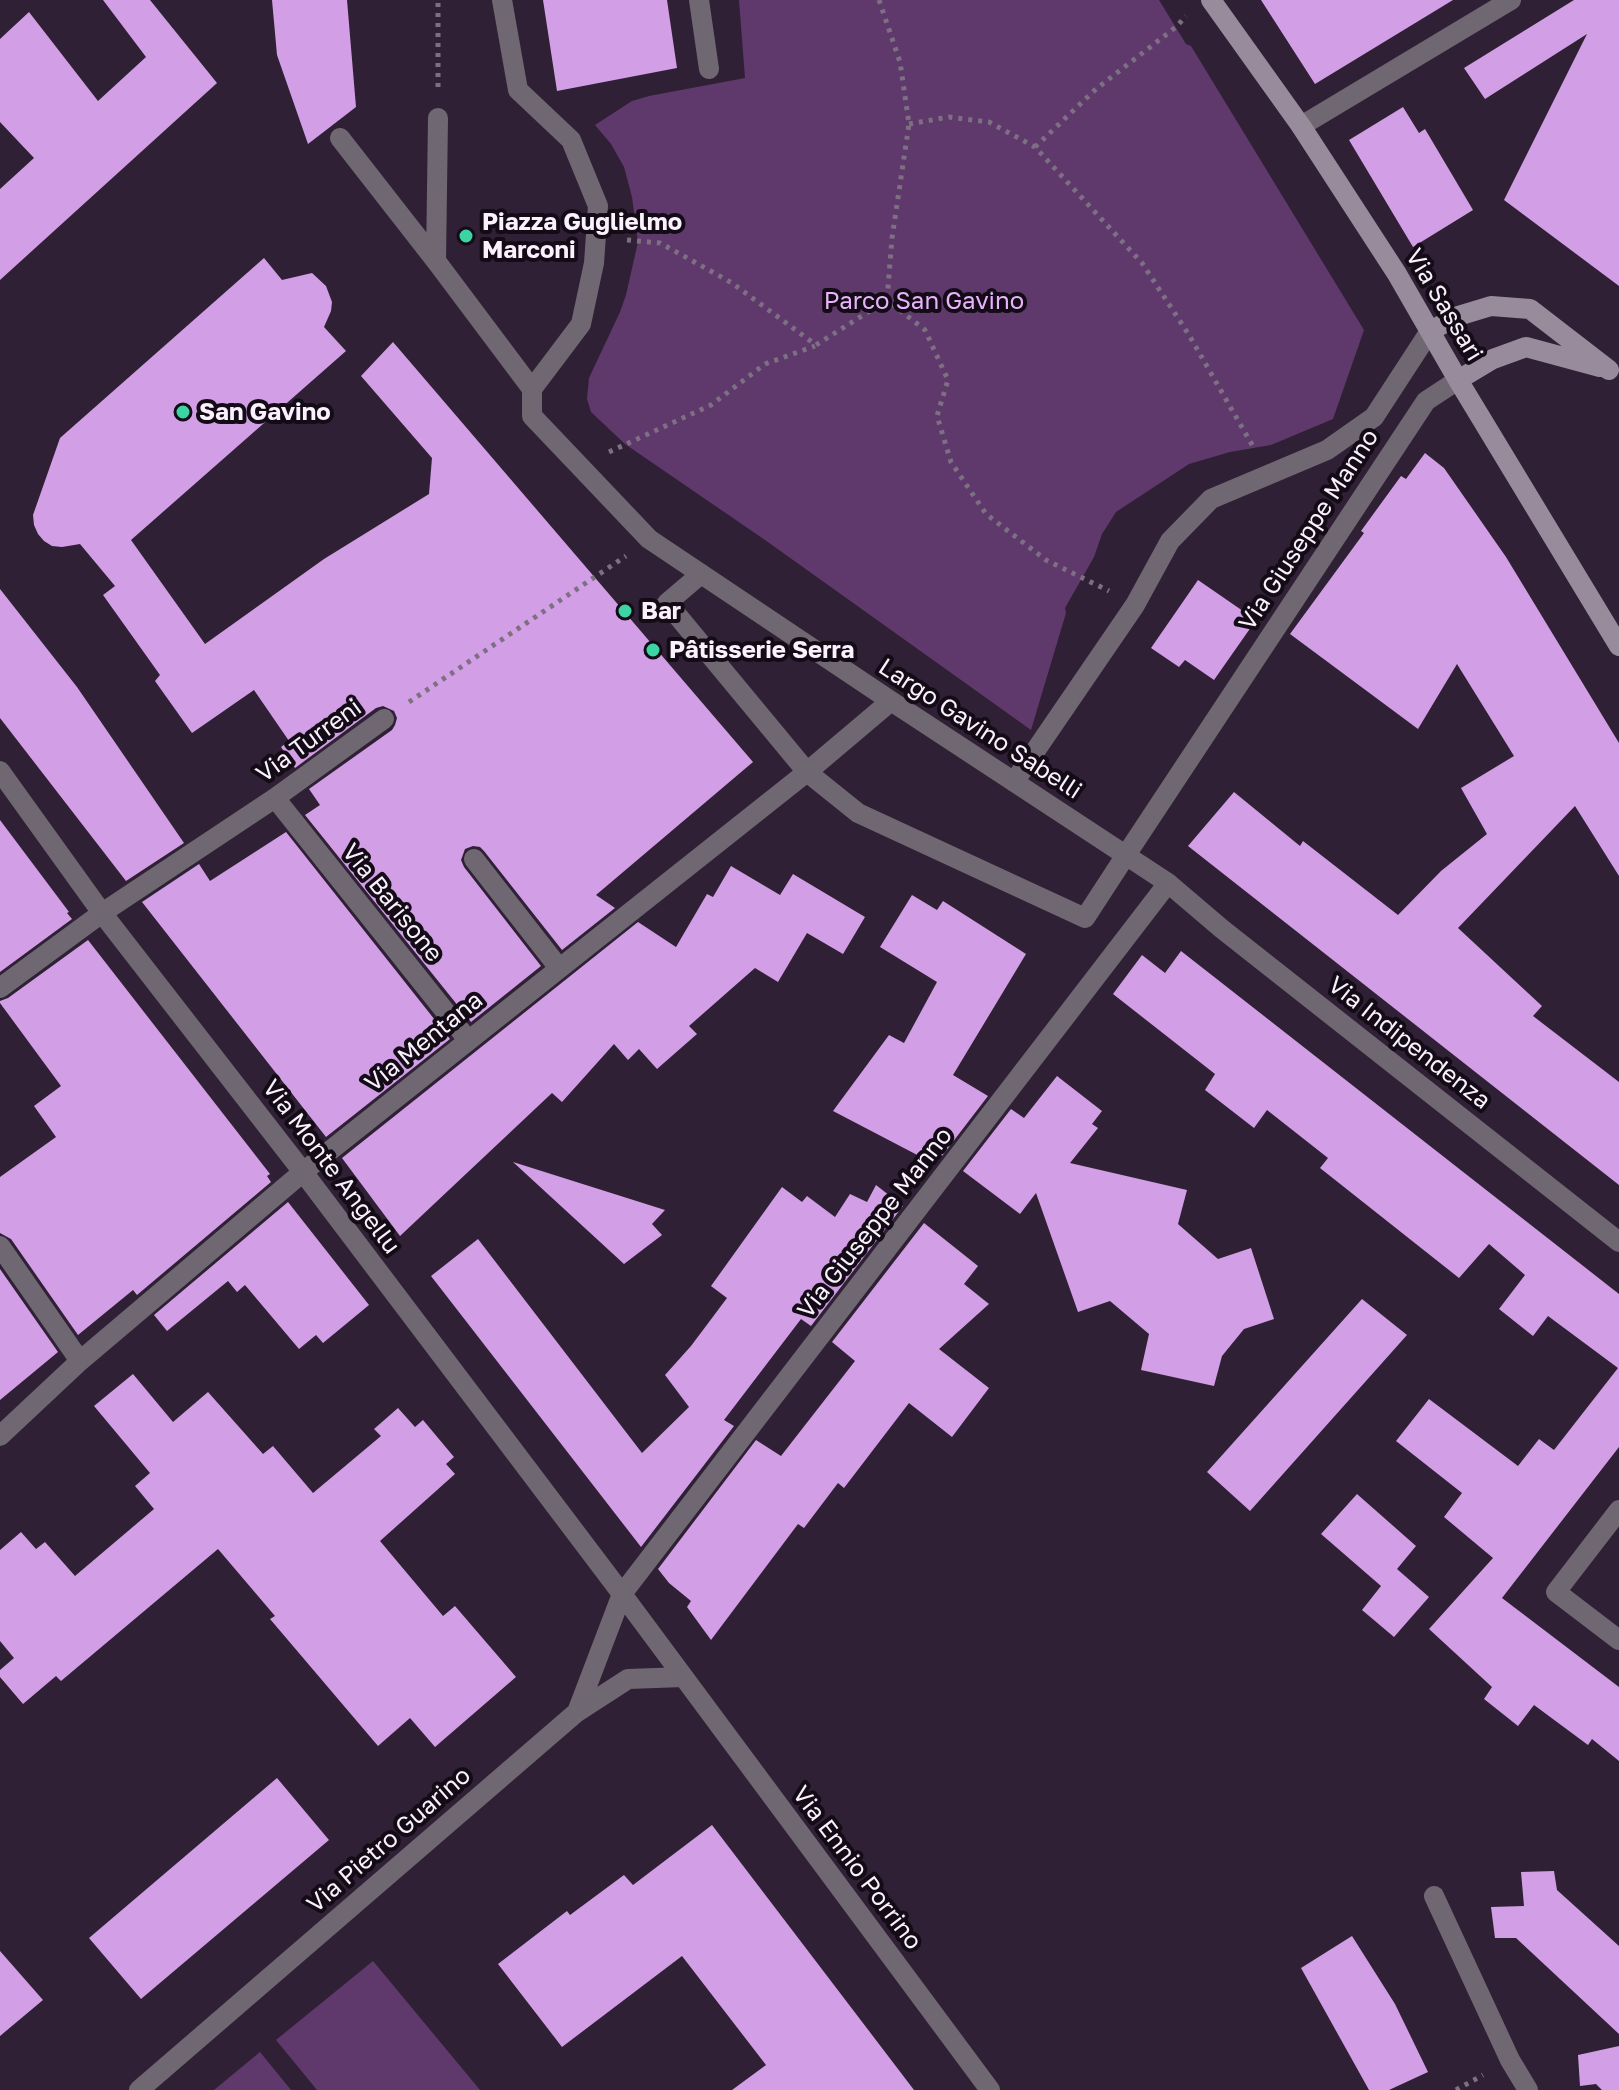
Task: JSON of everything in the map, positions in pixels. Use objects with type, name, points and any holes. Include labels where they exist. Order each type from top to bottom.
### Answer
[{"type":"street","points":[[340,138],[532,389],[581,324],[594,263],[598,206],[571,140],[518,90],[502,0]]},
{"type":"street","points":[[699,0],[709,69]]},
{"type":"street","name":"Via Sassari","points":[[1211,0],[1301,126],[1397,274],[1619,646]]},
{"type":"street","points":[[1301,126],[1511,0]]},
{"type":"street","points":[[436,261],[438,118]]},
{"type":"street","points":[[1430,331],[1458,316],[1491,306],[1530,309],[1614,371]]},
{"type":"street","name":"Via Giuseppe Manno","points":[[1014,782],[1135,605],[1170,541],[1211,499],[1327,450],[1374,417],[1430,331]]},
{"type":"street","name":"Via Giuseppe Manno","points":[[807,772],[858,813],[1085,918],[1426,401],[1493,359],[1526,347],[1614,371]]},
{"type":"street","name":"Largo Gavino Sabelli","points":[[532,389],[532,416],[649,539],[1168,883]]},
{"type":"street","points":[[701,574],[667,603],[807,772]]},
{"type":"street","name":"Via Mentana","points":[[0,1436],[80,1361],[303,1172],[807,772],[891,701]]},
{"type":"street","name":"Via Turreni","points":[[0,988],[102,913],[275,798],[384,719]]},
{"type":"street","name":"Via Monte Angellu","points":[[0,771],[102,913],[303,1172],[622,1594]]},
{"type":"street","name":"Via Barisone","points":[[275,798],[468,1040]]},
{"type":"street","points":[[474,859],[559,968]]},
{"type":"street","name":"Via Giuseppe Manno","points":[[622,1594],[1168,883]]},
{"type":"street","name":"Via Indipendenza","points":[[1168,883],[1619,1242]]},
{"type":"street","points":[[0,1246],[80,1361]]},
{"type":"street","points":[[1619,1510],[1556,1592],[1619,1640]]},
{"type":"street","name":"Via Ennio Porrino","points":[[622,1594],[990,2090]]},
{"type":"street","name":"Via Pietro Guarino","points":[[139,2090],[577,1712],[622,1594]]},
{"type":"street","points":[[577,1712],[628,1679],[683,1677]]},
{"type":"street","points":[[1434,1896],[1510,2060],[1528,2090]]},
{"type":"path","points":[[438,0],[438,118]]},
{"type":"path","points":[[879,0],[900,62],[909,124],[892,238],[887,300]]},
{"type":"path","points":[[1035,147],[1096,89],[1176,27],[1192,9]]},
{"type":"path","points":[[909,124],[949,117],[989,122],[1035,147],[1142,263],[1211,372],[1254,447],[1257,461]]},
{"type":"path","points":[[596,237],[660,243],[732,283],[816,345]]},
{"type":"path","points":[[579,466],[711,405],[765,364],[816,345],[887,300]]},
{"type":"path","points":[[887,300],[925,330],[948,380],[937,416],[951,462],[986,514],[1046,560],[1135,605]]},
{"type":"path","name":"Via Turreni","points":[[384,719],[649,539]]},
{"type":"green space","name":"Parco San Gavino","points":[[739,0],[1159,0],[1186,44],[1191,46],[1364,330],[1333,419],[1271,445],[1230,452],[1189,464],[1116,512],[1065,608],[1031,730],[625,444],[591,412],[587,399],[589,378],[620,312],[638,242],[624,167],[595,125],[632,101],[745,78]]},
{"type":"green space","points":[[373,1961],[480,2090],[317,2090],[276,2040]]},
{"type":"green space","points":[[260,2052],[291,2090],[214,2090]]},
{"type":"building","points":[[103,0],[150,0],[217,83],[0,280],[0,189],[34,158],[0,122],[0,39],[29,12],[98,101],[146,57]]},
{"type":"building","points":[[272,0],[347,0],[356,107],[308,144],[277,55]]},
{"type":"building","points":[[543,0],[667,0],[677,68],[557,91]]},
{"type":"building","points":[[1261,0],[1453,0],[1315,84]]},
{"type":"building","points":[[1574,0],[1619,0],[1619,286],[1504,200],[1587,34],[1485,99],[1464,68]]},
{"type":"building","points":[[1403,107],[1419,133],[1425,129],[1473,210],[1413,247],[1349,140]]},
{"type":"building","points":[[264,258],[282,280],[312,273],[326,286],[332,302],[324,327],[346,351],[131,540],[205,644],[324,559],[429,494],[432,458],[361,376],[393,342],[753,762],[596,895],[615,908],[562,950],[484,851],[473,846],[465,849],[461,860],[464,867],[541,966],[471,1022],[305,815],[320,805],[309,789],[392,730],[397,718],[394,711],[383,706],[376,708],[295,768],[281,747],[289,741],[254,690],[192,733],[155,681],[160,675],[103,595],[115,586],[80,544],[52,546],[38,534],[34,525],[33,515],[60,438]]},
{"type":"building","points":[[1425,453],[1444,468],[1506,557],[1619,743],[1619,876],[1575,806],[1458,928],[1542,1006],[1533,1016],[1619,1082],[1619,1185],[1188,846],[1234,792],[1300,846],[1303,841],[1398,915],[1441,871],[1487,834],[1461,788],[1514,756],[1457,664],[1418,729],[1290,634],[1364,533],[1361,531],[1401,476],[1406,479]]},
{"type":"building","points":[[1198,580],[1256,620],[1214,680],[1185,660],[1179,667],[1151,648]]},
{"type":"building","points":[[0,589],[77,687],[184,843],[126,881],[0,718]]},
{"type":"building","points":[[0,820],[72,919],[0,972]]},
{"type":"building","points":[[286,832],[450,1039],[326,1137],[142,902],[199,864],[210,881]]},
{"type":"building","points":[[731,866],[780,895],[793,874],[865,917],[843,954],[807,933],[778,982],[755,968],[689,1026],[697,1034],[657,1069],[639,1049],[628,1060],[614,1044],[562,1102],[552,1093],[400,1236],[342,1158],[638,922],[676,947],[707,894],[713,897]]},
{"type":"building","points":[[912,895],[937,910],[943,901],[1026,954],[953,1075],[988,1096],[942,1156],[931,1147],[923,1158],[833,1111],[889,1035],[904,1043],[937,982],[880,947]]},
{"type":"building","points":[[88,940],[270,1174],[267,1176],[271,1182],[137,1295],[133,1290],[78,1335],[11,1239],[0,1233],[0,1177],[56,1137],[34,1106],[61,1086],[0,1001]]},
{"type":"building","points":[[1181,951],[1619,1294],[1619,1447],[1502,1598],[1619,1687],[1619,1761],[1592,1739],[1588,1745],[1534,1705],[1518,1726],[1484,1699],[1492,1687],[1429,1629],[1493,1558],[1444,1517],[1462,1493],[1396,1441],[1429,1399],[1518,1466],[1539,1439],[1554,1450],[1618,1368],[1548,1316],[1533,1336],[1499,1309],[1525,1275],[1489,1244],[1459,1278],[1320,1168],[1328,1158],[1267,1110],[1254,1128],[1205,1090],[1215,1074],[1113,994],[1142,955],[1165,973]]},
{"type":"building","points":[[1057,1076],[1102,1111],[1092,1124],[1098,1128],[1070,1163],[1187,1190],[1178,1224],[1218,1259],[1251,1248],[1274,1319],[1244,1329],[1222,1356],[1214,1386],[1141,1370],[1149,1334],[1110,1301],[1078,1312],[1036,1193],[1020,1214],[963,1171],[1011,1109],[1024,1118]]},
{"type":"building","points":[[513,1162],[665,1210],[652,1224],[662,1235],[624,1264]]},
{"type":"building","points":[[876,1185],[903,1206],[811,1326],[801,1319],[724,1420],[734,1426],[641,1547],[431,1276],[478,1239],[642,1453],[689,1407],[665,1375],[727,1298],[711,1286],[782,1187],[802,1202],[807,1196],[835,1217],[850,1194],[867,1202]]},
{"type":"building","points":[[288,1202],[369,1305],[323,1343],[316,1335],[299,1349],[245,1285],[237,1292],[228,1281],[167,1331],[154,1315]]},
{"type":"building","points":[[924,1223],[978,1266],[964,1284],[989,1304],[939,1349],[989,1388],[952,1437],[909,1403],[844,1488],[838,1483],[804,1528],[798,1524],[711,1640],[687,1607],[691,1601],[658,1569],[756,1440],[781,1456],[855,1361],[832,1342]]},
{"type":"building","points":[[0,1269],[58,1352],[0,1400]]},
{"type":"building","points":[[1362,1299],[1407,1335],[1250,1511],[1207,1472]]},
{"type":"building","points":[[133,1374],[173,1422],[208,1392],[263,1454],[273,1446],[313,1493],[381,1436],[374,1429],[398,1408],[415,1427],[423,1420],[454,1457],[446,1464],[455,1474],[380,1541],[443,1616],[455,1606],[516,1677],[435,1747],[410,1718],[378,1746],[270,1619],[275,1616],[218,1549],[61,1681],[56,1676],[23,1704],[0,1677],[0,1670],[14,1658],[0,1641],[0,1550],[21,1532],[36,1549],[45,1542],[75,1576],[154,1509],[135,1486],[150,1473],[94,1406]]},
{"type":"building","points":[[1357,1494],[1416,1546],[1397,1569],[1429,1597],[1394,1637],[1362,1610],[1381,1586],[1321,1534]]},
{"type":"building","points":[[277,1778],[329,1840],[141,1999],[89,1938]]},
{"type":"building","points":[[712,1825],[914,2090],[732,2090],[766,2065],[682,1956],[562,2047],[498,1964],[567,1911],[570,1915],[624,1875],[633,1885]]},
{"type":"building","points":[[1554,1871],[1557,1890],[1619,1946],[1619,2034],[1516,1938],[1495,1938],[1491,1907],[1524,1906],[1521,1872]]},
{"type":"building","points":[[1352,1936],[1395,2004],[1428,2072],[1389,2090],[1369,2090],[1301,1968]]},
{"type":"building","points":[[0,1951],[43,2000],[0,2036]]},
{"type":"building","points":[[1619,2046],[1619,2090],[1602,2090],[1596,2084],[1580,2086],[1578,2055]]},
{"type":"place","name":"Piazza Guglielmo Marconi","points":[[466,236]]},
{"type":"place","name":"San Gavino","points":[[183,412]]},
{"type":"place","name":"Bar","points":[[625,611]]},
{"type":"place","name":"Pâtisserie Serra","points":[[653,650]]}]
